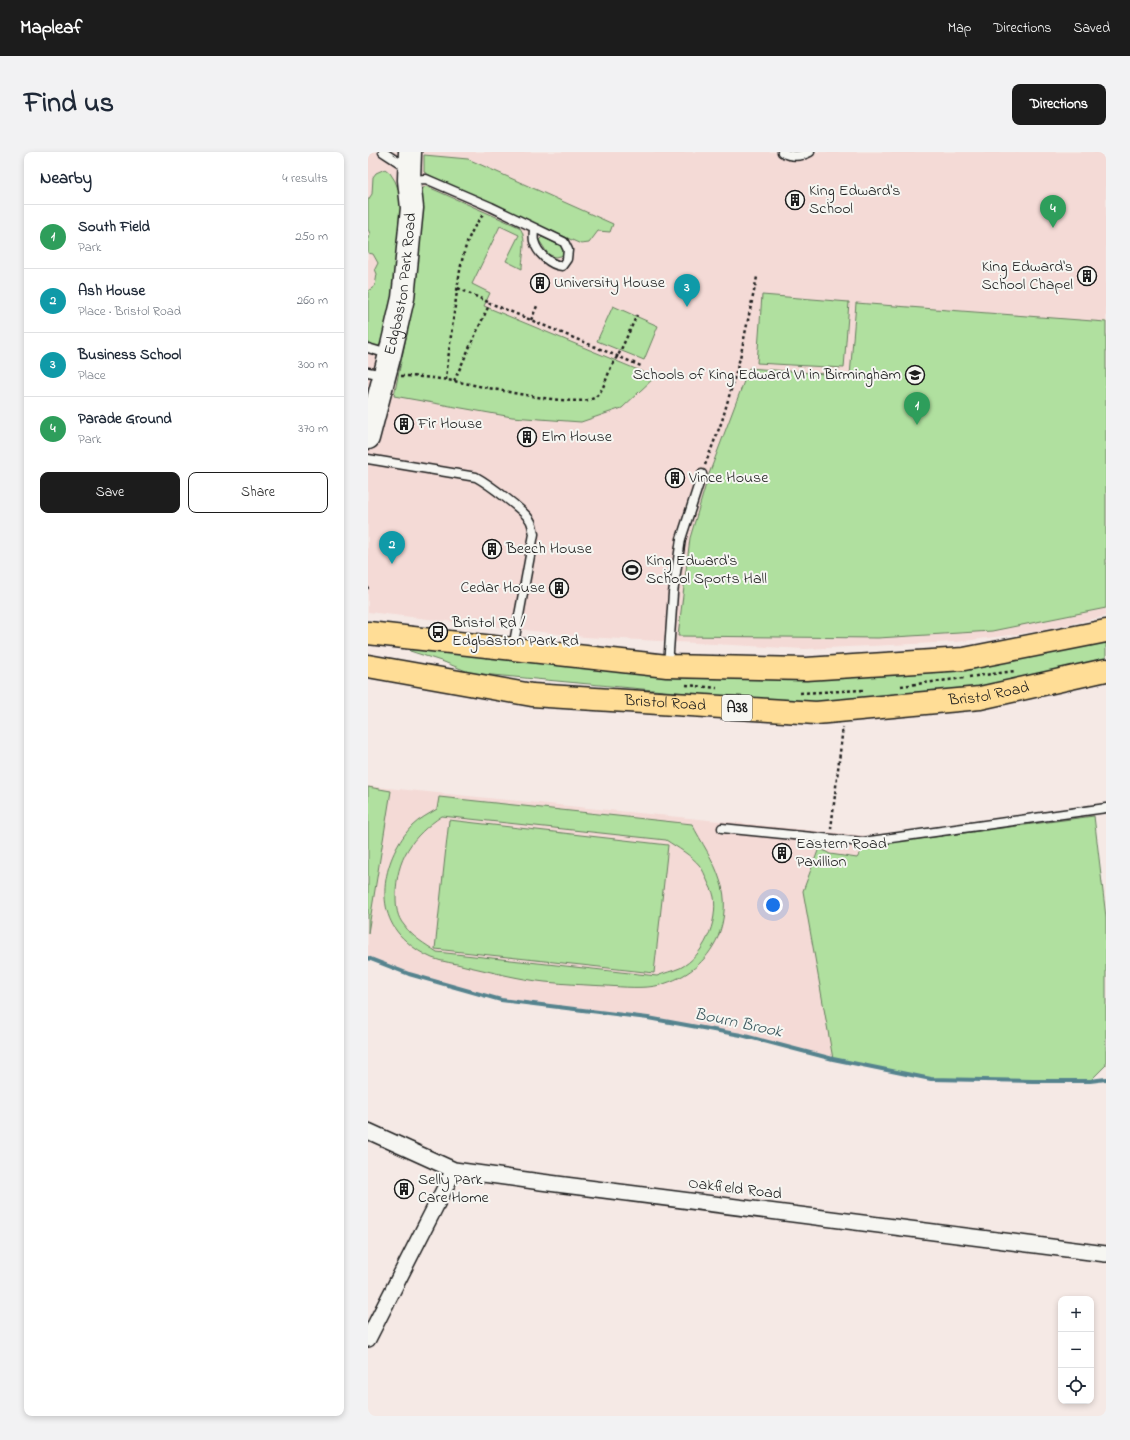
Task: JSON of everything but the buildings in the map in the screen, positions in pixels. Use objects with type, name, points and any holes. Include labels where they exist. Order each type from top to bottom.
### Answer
[{"type":"highway","points":[[368,633],[668,666],[806,669],[964,660],[1106,631]]},
{"type":"highway","points":[[368,654],[407,660],[447,669],[482,686]]},
{"type":"highway","name":"Bristol Road","points":[[368,666],[532,695],[816,712],[980,698],[1106,670]]},
{"type":"street","name":"Edgbaston Park Road","points":[[368,438],[376,374],[390,354],[403,298],[412,208],[409,167]]},
{"type":"street","name":"Oakfield Road","points":[[368,1131],[454,1170],[1106,1254]]},
{"type":"street","points":[[368,1339],[454,1170]]},
{"type":"lane","points":[[382,152],[409,167],[426,180],[491,208],[534,228],[564,242],[568,250],[566,259],[562,266],[556,266],[542,256],[534,241],[534,228]]},
{"type":"lane","points":[[782,152],[796,156],[810,152]]},
{"type":"lane","points":[[368,348],[390,354]]},
{"type":"lane","points":[[368,459],[476,477],[484,481],[531,521],[534,534],[513,649]]},
{"type":"lane","points":[[668,666],[672,601],[681,539],[702,474]]},
{"type":"lane","points":[[722,828],[863,842],[1106,808]]},
{"type":"path","points":[[446,380],[458,288],[468,239],[482,216],[491,208]]},
{"type":"path","points":[[702,474],[722,421],[740,358],[757,277]]},
{"type":"path","points":[[458,288],[490,303],[641,366]]},
{"type":"path","points":[[454,381],[490,303]]},
{"type":"path","points":[[531,320],[538,306]]},
{"type":"path","points":[[376,374],[454,381],[540,397],[574,401],[588,400],[596,397],[600,392],[614,360],[618,356],[637,315]]},
{"type":"path","points":[[830,839],[843,723]]},
{"type":"shaded area","name":"Schools of King Edward VI in Birmingham","points":[[368,152],[1106,152],[1106,616],[1039,631],[957,642],[804,649],[585,637],[368,612]]},
{"type":"shaded area","points":[[368,786],[868,836],[1092,805],[1106,917],[1106,1065],[1090,1081],[931,1079],[833,1059],[741,1035],[648,1018],[501,1000],[409,974],[368,958]]},
{"type":"green space","points":[[424,155],[468,159],[613,224],[610,232],[598,231],[589,243],[581,244],[445,184],[424,172]]},
{"type":"green space","points":[[385,169],[390,173],[395,181],[400,194],[401,209],[393,296],[382,342],[378,347],[368,345],[368,291],[375,286],[377,274],[375,269],[378,263],[373,254],[368,253],[368,238],[370,234],[368,229],[368,200],[372,194],[373,177],[376,173]]},
{"type":"green space","points":[[426,186],[519,227],[522,231],[524,247],[522,269],[506,261],[519,235],[500,226],[472,284],[490,293],[484,306],[655,377],[622,408],[581,422],[512,417],[394,396],[408,328],[415,281],[422,189]]},
{"type":"green space","points":[[542,237],[559,245],[565,251],[561,256],[555,257],[548,254],[539,240]]},
{"type":"green space","points":[[762,295],[849,302],[844,368],[757,363]]},
{"type":"green space","points":[[856,303],[1106,322],[1106,608],[992,631],[878,638],[678,636],[690,538],[709,474],[749,368],[850,376]]},
{"type":"green space","points":[[613,306],[658,326],[644,360],[597,341]]},
{"type":"green space","points":[[1106,639],[1106,663],[981,690],[814,705],[471,673],[410,651],[404,645],[660,672]]},
{"type":"green space","points":[[368,787],[391,791],[368,933]]},
{"type":"green space","points":[[439,797],[692,824],[714,865],[724,894],[724,916],[718,937],[708,954],[695,968],[670,982],[648,987],[583,985],[535,981],[432,958],[412,946],[395,929],[388,915],[385,899],[385,884],[394,852],[402,838],[415,823],[437,809]],"holes":[[[442,816],[666,840],[688,855],[700,866],[713,893],[715,907],[714,917],[708,937],[696,955],[689,963],[680,968],[657,976],[437,952],[411,933],[402,922],[397,912],[397,883],[403,860],[414,840]]]},
{"type":"green space","points":[[1094,816],[1106,917],[1106,1065],[1090,1081],[931,1079],[833,1059],[803,891],[819,848],[830,854],[857,858],[865,846]]},
{"type":"green space","points":[[449,820],[668,845],[654,973],[435,949]]},
{"type":"waterway","name":"Bourn Brook","points":[[368,958],[409,974],[501,1000],[648,1018],[741,1035],[833,1059],[931,1079],[1033,1081],[1090,1081],[1106,1079]]},
{"type":"place","name":"King Edward's School","points":[[795,200]]},
{"type":"place","name":"Parade Ground","points":[[1053,228]]},
{"type":"place","name":"King Edward's School Chapel","points":[[1087,276]]},
{"type":"place","name":"University House","points":[[540,283]]},
{"type":"place","name":"Business School","points":[[687,307]]},
{"type":"place","name":"Schools of King Edward VI in Birmingham","points":[[915,375]]},
{"type":"place","name":"Fir House","points":[[404,424]]},
{"type":"place","name":"South Field","points":[[917,425]]},
{"type":"place","name":"Elm House","points":[[527,437]]},
{"type":"place","name":"Vince House","points":[[675,478]]},
{"type":"place","name":"Beech House","points":[[492,549]]},
{"type":"place","name":"Ash House","points":[[392,564]]},
{"type":"place","name":"King Edward's School Sports Hall","points":[[632,570]]},
{"type":"place","name":"Cedar House","points":[[559,588]]},
{"type":"place","name":"Bristol Rd / Edgbaston Park Rd","points":[[438,632]]},
{"type":"place","name":"Eastern Road Pavillion","points":[[782,853]]},
{"type":"place","name":"Selly Park Care Home","points":[[404,1189]]}]
